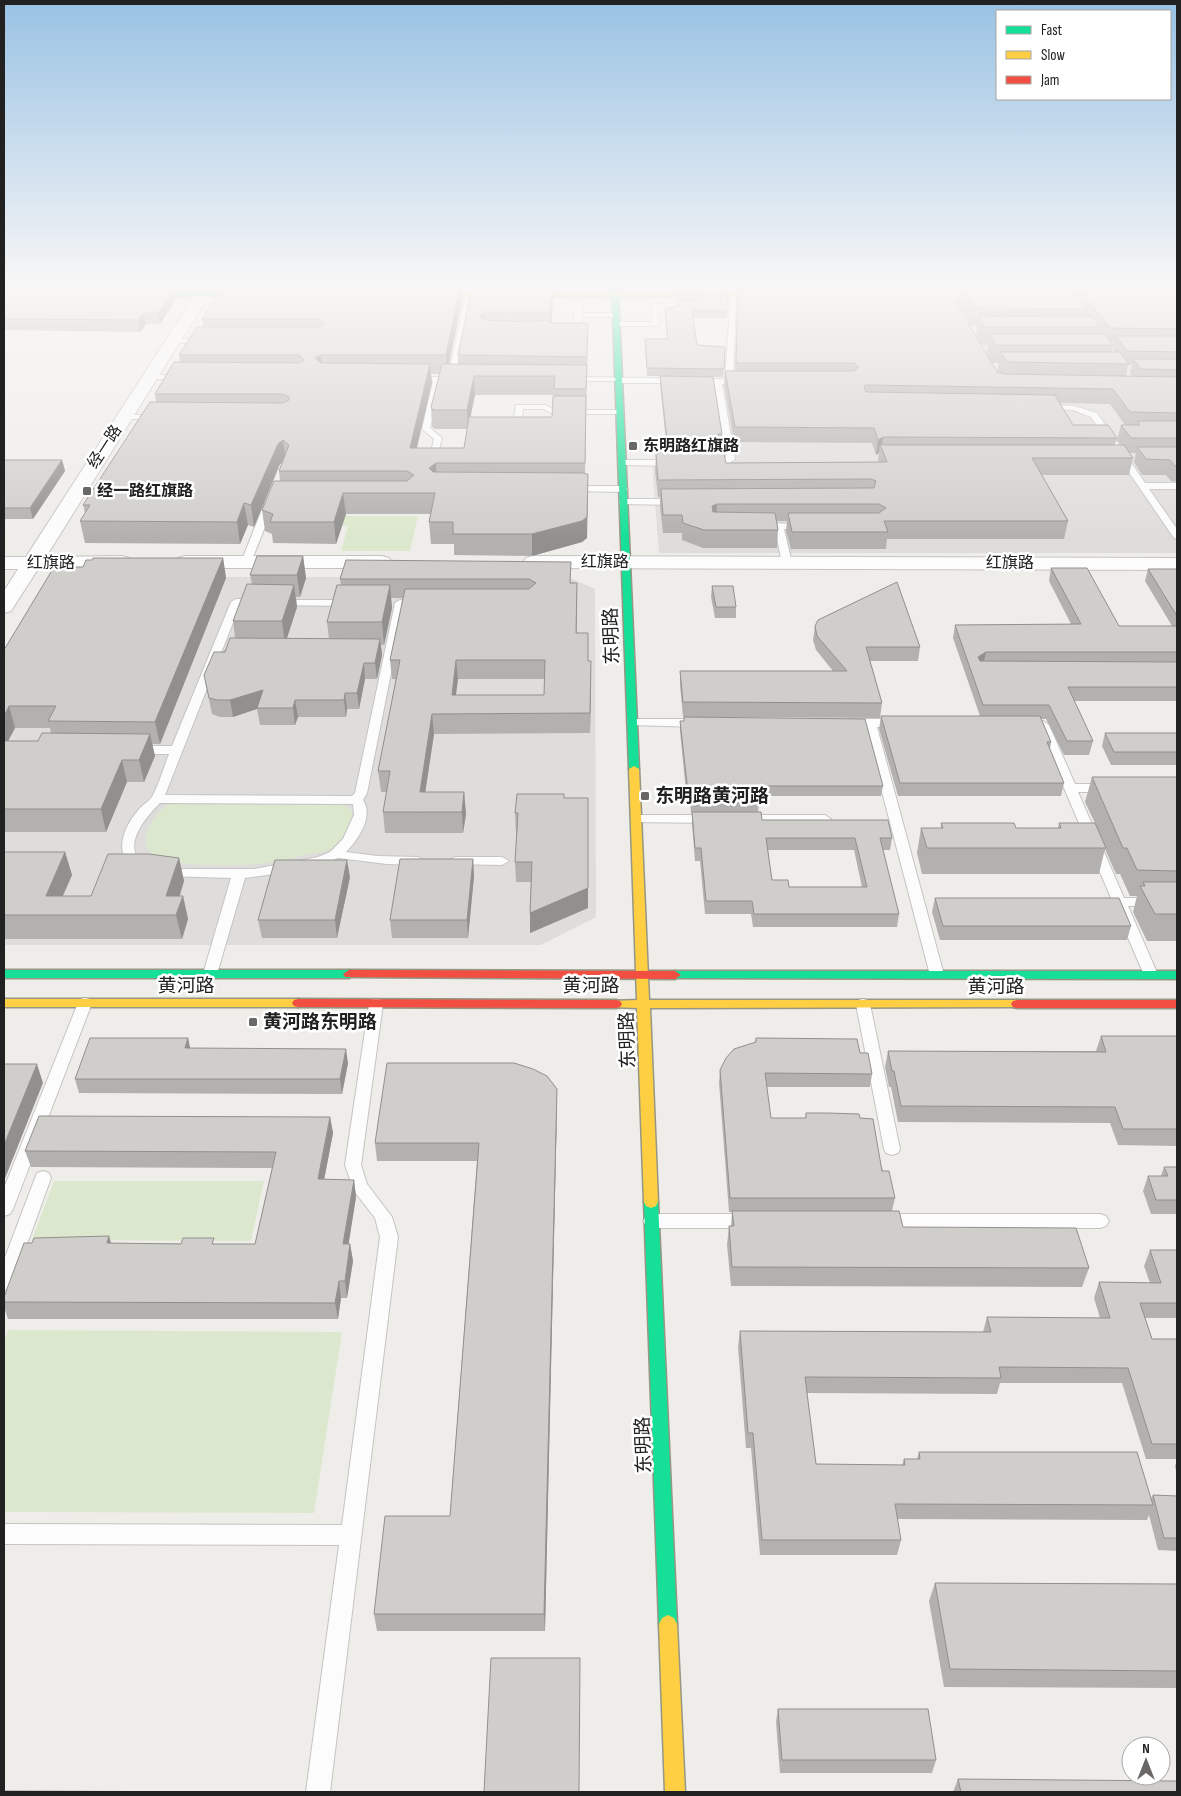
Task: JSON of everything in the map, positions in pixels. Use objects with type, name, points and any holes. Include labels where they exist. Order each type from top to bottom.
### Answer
[{"type":"street","name":"经一路","points":[[4,607],[154,371]]},
{"type":"street","name":"东明路","points":[[619,371],[675,1792]]},
{"type":"street","name":"红旗路","points":[[4,563],[139,562]]},
{"type":"street","points":[[168,562],[400,562]]},
{"type":"street","name":"红旗路","points":[[518,562],[1177,564]]},
{"type":"street","name":"黄河路","points":[[4,974],[1177,975]]},
{"type":"street","name":"黄河路","points":[[4,1003],[1177,1004]]},
{"type":"lane","points":[[725,381],[726,371]]},
{"type":"lane","points":[[453,374],[465,376],[438,379],[403,376],[453,374]]},
{"type":"lane","points":[[150,377],[197,377]]},
{"type":"lane","points":[[434,456],[438,438],[426,429],[438,379]]},
{"type":"lane","points":[[562,379],[757,381]]},
{"type":"lane","points":[[622,463],[725,462],[731,459],[718,384],[725,381]]},
{"type":"lane","points":[[1033,406],[1063,406],[1083,410],[1094,415],[1109,431],[1123,458],[1177,536]]},
{"type":"lane","points":[[517,424],[520,407],[546,407],[552,412],[620,412]]},
{"type":"lane","points":[[124,417],[172,417]]},
{"type":"lane","points":[[1143,486],[1177,486]]},
{"type":"lane","points":[[564,489],[624,489]]},
{"type":"lane","points":[[246,562],[277,494]]},
{"type":"lane","points":[[624,502],[686,502]]},
{"type":"lane","points":[[752,526],[818,526]]},
{"type":"lane","points":[[779,526],[787,563]]},
{"type":"lane","points":[[356,800],[361,811],[351,838],[337,854],[316,862],[286,869],[239,875],[204,876],[162,872],[138,866],[130,859],[128,848],[132,832],[140,816],[157,799],[222,649],[236,602],[362,603]]},
{"type":"lane","points":[[157,799],[356,800],[362,793],[386,650],[400,603]]},
{"type":"lane","points":[[633,722],[712,722]]},
{"type":"lane","points":[[840,722],[911,722]]},
{"type":"lane","points":[[870,722],[937,975]]},
{"type":"lane","points":[[1033,722],[1042,722],[1151,975]]},
{"type":"lane","points":[[119,750],[177,750]]},
{"type":"lane","points":[[1070,788],[1119,788]]},
{"type":"lane","points":[[637,819],[825,819]]},
{"type":"lane","points":[[337,854],[356,859],[373,860],[502,861]]},
{"type":"lane","points":[[210,974],[239,875]]},
{"type":"lane","points":[[1120,902],[1177,902]]},
{"type":"lane","points":[[4,1209],[85,1003]]},
{"type":"lane","points":[[318,1792],[389,1238],[381,1213],[362,1193],[353,1165],[376,1004]]},
{"type":"lane","points":[[862,1004],[892,1149]]},
{"type":"lane","points":[[4,1283],[43,1178]]},
{"type":"lane","points":[[652,1221],[762,1221]]},
{"type":"lane","points":[[871,1221],[1100,1221]]},
{"type":"lane","points":[[4,1534],[351,1535]]},
{"type":"shaded area","points":[[724,371],[1177,371],[1177,553],[659,553],[652,465],[726,464],[714,383],[723,382]]},
{"type":"shaded area","points":[[75,577],[568,577],[595,589],[596,917],[541,945],[4,945],[4,653]]},
{"type":"green space","points":[[323,516],[418,516],[410,551],[341,551],[348,526],[320,526]]},
{"type":"green space","points":[[168,804],[344,805],[352,811],[352,817],[346,833],[335,846],[328,850],[263,863],[232,865],[181,863],[157,857],[150,851],[147,845],[146,837],[152,822]]},
{"type":"green space","points":[[54,1181],[264,1181],[251,1241],[32,1240]]},
{"type":"green space","points":[[8,1330],[342,1332],[314,1513],[4,1512],[4,1343]]},
{"type":"building","points":[[169,371],[428,371],[410,448],[464,448],[469,417],[552,417],[553,396],[586,396],[585,463],[436,463],[429,468],[433,472],[585,473],[588,474],[587,517],[582,521],[532,534],[453,534],[453,522],[429,522],[435,493],[343,493],[334,522],[270,522],[273,514],[262,510],[274,481],[407,481],[414,475],[407,471],[279,471],[289,445],[283,440],[278,444],[251,505],[244,503],[237,522],[80,521],[90,505],[83,505],[150,402],[283,403],[289,400],[289,397],[283,394],[155,394]]},
{"type":"building","points":[[440,371],[587,371],[586,389],[554,389],[555,376],[474,376],[467,410],[433,410],[431,407]]},
{"type":"building","points":[[725,371],[996,371],[1005,374],[1177,377],[1177,413],[1130,412],[1113,389],[866,385],[864,386],[866,392],[1055,395],[1073,425],[1108,425],[1117,438],[883,437],[878,440],[874,428],[735,427]]},
{"type":"building","points":[[660,376],[713,377],[722,434],[718,434],[721,448],[668,449]]},
{"type":"building","points":[[1137,421],[1177,421],[1177,438],[1131,438],[1121,425],[1140,425]]},
{"type":"building","points":[[880,444],[1124,445],[1133,458],[1032,458],[1068,521],[884,521],[888,532],[792,532],[788,513],[879,513],[886,508],[879,504],[717,504],[712,506],[713,512],[775,513],[778,530],[704,530],[683,523],[682,515],[663,515],[661,489],[874,488],[876,481],[871,479],[658,480],[656,454],[663,451],[723,450],[726,463],[887,462]]},
{"type":"building","points":[[1137,447],[1177,447],[1177,466],[1170,460],[1146,459]]},
{"type":"building","points":[[4,460],[62,460],[30,508],[4,508]]},
{"type":"building","points":[[257,556],[303,556],[297,575],[250,575]]},
{"type":"building","points":[[93,558],[223,558],[155,722],[48,721],[56,706],[9,706],[4,716],[4,650],[54,567],[83,567],[86,560],[92,560]]},
{"type":"building","points":[[346,560],[571,562],[570,583],[577,583],[576,633],[588,633],[588,661],[591,661],[590,713],[432,714],[420,792],[464,792],[462,812],[383,812],[390,771],[378,771],[400,660],[390,660],[405,589],[529,589],[536,583],[529,579],[340,579]],"holes":[[[456,660],[545,660],[544,695],[452,695]]]},
{"type":"building","points":[[1051,568],[1087,568],[1119,626],[1177,626],[1177,652],[986,652],[978,657],[980,661],[1177,662],[1177,687],[1068,687],[1093,741],[1067,741],[1049,705],[983,705],[955,625],[1081,624]]},
{"type":"building","points":[[1148,569],[1177,569],[1177,616]]},
{"type":"building","points":[[897,582],[920,647],[866,647],[882,703],[683,702],[680,671],[847,671],[817,636],[815,626],[818,620]]},
{"type":"building","points":[[247,584],[294,585],[282,621],[233,621]]},
{"type":"building","points":[[337,585],[390,585],[382,622],[327,622]]},
{"type":"building","points":[[712,586],[733,586],[736,607],[716,607]]},
{"type":"building","points":[[230,638],[380,639],[375,663],[364,663],[357,693],[345,693],[344,700],[295,700],[293,708],[257,708],[263,690],[230,700],[209,698],[204,675],[214,652],[225,652]]},
{"type":"building","points":[[881,716],[1040,716],[1051,742],[1047,742],[1064,783],[900,783]]},
{"type":"building","points":[[684,717],[865,719],[883,786],[756,786],[759,803],[691,803],[690,792],[688,792],[680,721],[684,721]]},
{"type":"building","points":[[42,733],[150,734],[139,760],[122,760],[101,809],[4,809],[4,741],[38,741]]},
{"type":"building","points":[[1105,733],[1177,733],[1177,752],[1114,752]]},
{"type":"building","points":[[1092,777],[1177,777],[1177,871],[1137,870],[1127,848],[1123,848]]},
{"type":"building","points":[[517,794],[564,794],[564,798],[588,798],[588,888],[530,913],[532,862],[515,862],[518,813],[515,813]]},
{"type":"building","points":[[692,812],[761,812],[762,820],[888,820],[892,838],[880,838],[899,914],[754,914],[752,901],[706,901],[701,848],[695,848]],"holes":[[[766,838],[855,838],[867,887],[789,887],[788,880],[772,880]]]},
{"type":"building","points":[[941,823],[1014,823],[1016,828],[1061,828],[1059,823],[1095,823],[1106,848],[927,848],[921,828],[943,828]]},
{"type":"building","points":[[4,852],[65,852],[46,896],[91,896],[108,854],[149,854],[179,858],[166,896],[183,896],[176,915],[4,915]]},
{"type":"building","points":[[400,859],[473,859],[467,920],[390,920]]},
{"type":"building","points":[[275,860],[347,860],[335,920],[258,920]]},
{"type":"building","points":[[1143,882],[1177,882],[1177,914],[1155,914],[1140,886],[1145,886]]},
{"type":"building","points":[[935,898],[1119,898],[1131,926],[943,926]]},
{"type":"building","points":[[1101,1036],[1177,1036],[1177,1129],[1123,1129],[1115,1107],[901,1106],[888,1051],[1106,1052]]},
{"type":"building","points":[[90,1038],[188,1038],[185,1048],[346,1049],[340,1079],[75,1079]]},
{"type":"building","points":[[756,1038],[857,1039],[860,1053],[868,1053],[872,1074],[765,1073],[771,1118],[806,1118],[806,1113],[827,1113],[859,1114],[860,1118],[873,1119],[882,1171],[889,1171],[895,1198],[730,1198],[720,1070],[726,1058],[734,1049],[756,1042]]},
{"type":"building","points":[[387,1063],[514,1063],[547,1076],[557,1089],[544,1614],[374,1614],[385,1516],[450,1516],[479,1143],[375,1143]]},
{"type":"building","points":[[4,1064],[37,1064],[4,1145]]},
{"type":"building","points":[[39,1116],[330,1117],[318,1179],[354,1180],[343,1244],[350,1244],[345,1281],[339,1281],[335,1303],[4,1302],[4,1297],[24,1243],[32,1243],[34,1238],[109,1236],[107,1243],[181,1244],[183,1238],[214,1238],[212,1244],[255,1244],[276,1152],[25,1151]]},
{"type":"building","points":[[1164,1167],[1177,1167],[1177,1200],[1156,1200],[1148,1176],[1168,1176]]},
{"type":"building","points":[[732,1211],[899,1211],[903,1227],[1076,1228],[1089,1268],[732,1267],[729,1226],[734,1226]]},
{"type":"building","points":[[1150,1250],[1177,1250],[1177,1303],[1140,1303],[1152,1339],[1177,1339],[1177,1444],[1152,1444],[1128,1368],[999,1367],[1001,1378],[805,1377],[816,1464],[905,1465],[904,1459],[920,1459],[919,1452],[1137,1452],[1153,1505],[895,1504],[901,1540],[762,1540],[753,1433],[748,1433],[740,1331],[991,1332],[987,1317],[1110,1318],[1099,1282],[1161,1283]]},
{"type":"building","points":[[1153,1495],[1177,1496],[1177,1538],[1164,1538]]},
{"type":"building","points":[[935,1583],[1177,1584],[1177,1671],[950,1669]]},
{"type":"building","points":[[491,1658],[580,1658],[579,1792],[484,1792]]},
{"type":"building","points":[[778,1709],[928,1709],[936,1760],[782,1760]]},
{"type":"building","points":[[958,1779],[1121,1780],[1121,1786],[1171,1786],[1171,1781],[1177,1781],[1177,1792],[961,1792]]},
{"type":"building","points":[[4,1791],[250,1792],[4,1792]]},
{"type":"traffic: fast","points":[[618,371],[634,769]]},
{"type":"traffic: fast","points":[[4,974],[349,974]]},
{"type":"traffic: fast","points":[[675,975],[1177,975]]},
{"type":"traffic: fast","points":[[651,1202],[668,1624]]},
{"type":"traffic: slow","points":[[634,769],[651,1202]]},
{"type":"traffic: slow","points":[[4,1003],[298,1003]]},
{"type":"traffic: slow","points":[[616,1004],[1017,1004]]},
{"type":"traffic: slow","points":[[668,1624],[675,1792]]},
{"type":"traffic: jam","points":[[349,974],[675,975]]},
{"type":"traffic: jam","points":[[298,1003],[616,1004]]},
{"type":"traffic: jam","points":[[1017,1004],[1177,1004]]},
{"type":"place","name":"东明路红旗路","points":[[633,446]]},
{"type":"place","name":"经一路红旗路","points":[[87,491]]},
{"type":"place","name":"东明路黄河路","points":[[645,796]]},
{"type":"place","name":"黄河路东明路","points":[[253,1022]]}]
